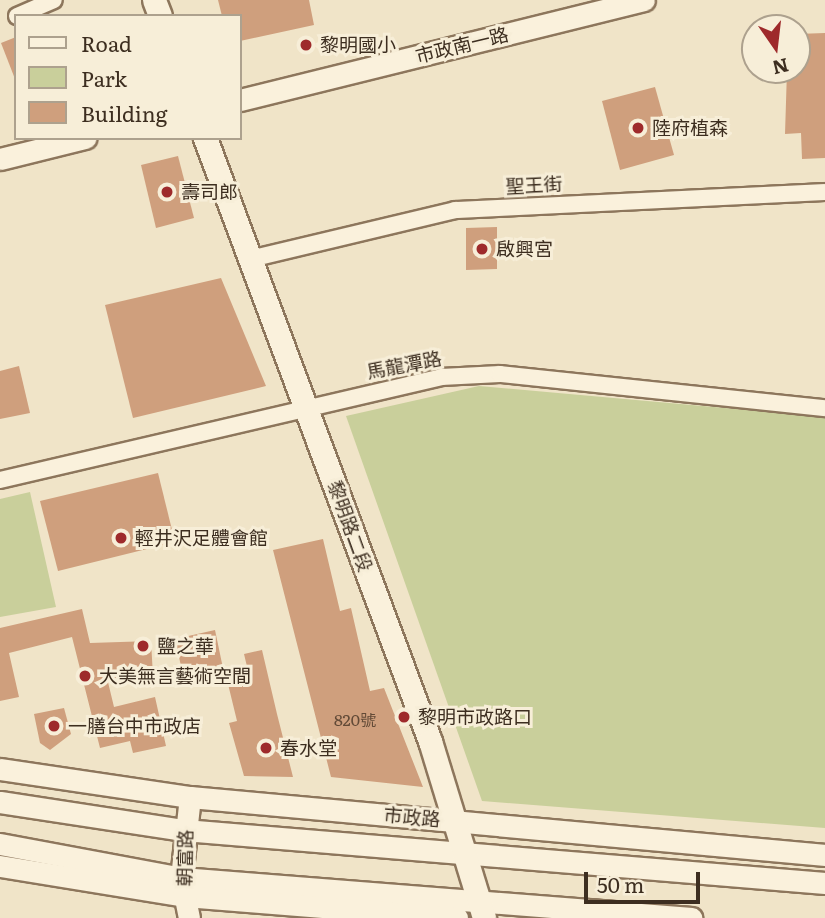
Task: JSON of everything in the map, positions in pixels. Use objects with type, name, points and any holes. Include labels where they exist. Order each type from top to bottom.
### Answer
[{"type":"main road","name":"黎明路二段","points":[[206,140],[458,821],[481,909]]},
{"type":"street","points":[[21,14],[54,0]]},
{"type":"street","name":"市政南一路","points":[[242,100],[644,0]]},
{"type":"street","points":[[0,159],[77,140]]},
{"type":"street","name":"聖王街","points":[[250,259],[455,210],[825,192]]},
{"type":"street","name":"馬龍潭路","points":[[0,480],[305,406],[441,377],[500,374],[825,408]]},
{"type":"street","name":"市政路","points":[[0,769],[190,797],[825,855]]},
{"type":"street","name":"朝富路","points":[[189,918],[183,887],[184,830],[190,797]]},
{"type":"street","name":"市政路","points":[[0,802],[184,830],[465,851],[825,883]]},
{"type":"street","points":[[0,844],[183,887],[481,909],[691,918]]},
{"type":"street","points":[[0,866],[457,918]]},
{"type":"green space","points":[[479,386],[825,417],[825,828],[482,801],[346,416]]},
{"type":"green space","points":[[30,492],[56,607],[0,617],[0,499]]},
{"type":"building","points":[[218,0],[309,0],[314,25],[242,41],[242,14],[222,14]]},
{"type":"building","points":[[825,33],[825,158],[802,159],[801,133],[785,134],[787,84],[811,84],[811,34]]},
{"type":"building","points":[[14,38],[14,76],[1,43]]},
{"type":"building","name":"陸府植森","points":[[655,87],[674,155],[620,170],[602,101]]},
{"type":"building","name":"壽司郎","points":[[178,156],[194,218],[156,228],[141,165]]},
{"type":"building","name":"啟興宮","points":[[497,227],[497,269],[466,270],[466,228]]},
{"type":"building","points":[[221,278],[266,386],[133,418],[105,305]]},
{"type":"building","points":[[19,366],[30,413],[0,419],[0,371]]},
{"type":"building","points":[[158,473],[175,542],[58,571],[40,501]]},
{"type":"building","points":[[323,539],[340,611],[351,608],[370,691],[384,688],[423,787],[331,777],[273,550]]},
{"type":"building","points":[[82,609],[90,643],[151,641],[153,676],[107,678],[114,707],[155,697],[166,746],[133,753],[130,741],[100,748],[72,637],[9,653],[19,697],[0,701],[0,628]]},
{"type":"building","points":[[215,630],[224,673],[183,675],[175,639]]},
{"type":"building","points":[[262,650],[293,777],[244,776],[229,723],[237,721],[228,684],[250,679],[244,654]]},
{"type":"building","points":[[64,708],[71,734],[50,750],[40,743],[34,714]]},
{"type":"place","name":"黎明國小","points":[[306,45]]},
{"type":"place","name":"陸府植森","points":[[638,128]]},
{"type":"place","name":"壽司郎","points":[[167,192]]},
{"type":"place","name":"啟興宮","points":[[482,249]]},
{"type":"place","name":"輕井沢足體會館","points":[[121,538]]},
{"type":"place","name":"鹽之華","points":[[143,646]]},
{"type":"place","name":"大美無言藝術空間","points":[[85,676]]},
{"type":"place","name":"黎明市政路口","points":[[404,717]]},
{"type":"place","name":"一膳台中市政店","points":[[54,726]]},
{"type":"place","name":"春水堂","points":[[266,748]]}]
